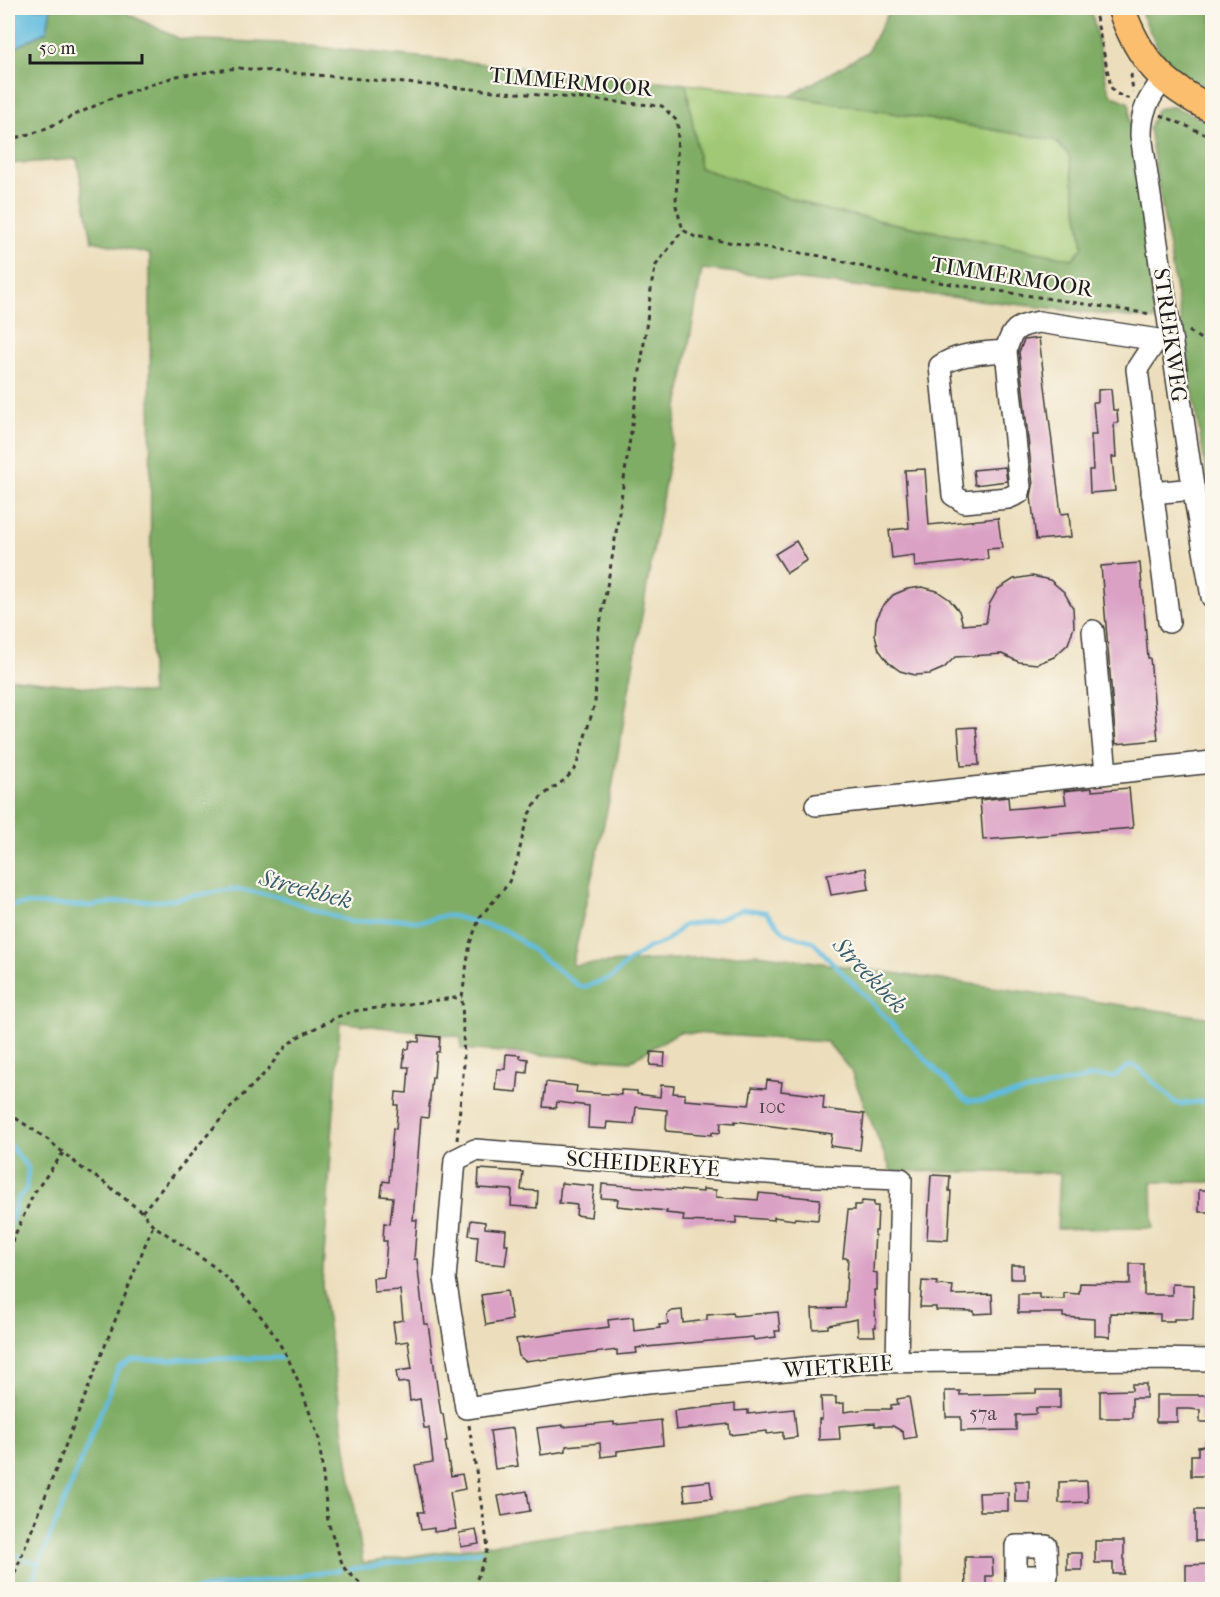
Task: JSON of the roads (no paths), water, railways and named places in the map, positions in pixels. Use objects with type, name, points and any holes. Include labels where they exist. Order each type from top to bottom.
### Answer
[{"type":"main road","points":[[1121,8],[1137,45],[1152,66],[1179,91],[1212,109]]},
{"type":"street","name":"STREEKWEG","points":[[1164,78],[1148,99],[1141,123],[1141,135],[1169,317],[1164,341],[1212,589]]},
{"type":"street","points":[[1006,351],[948,360],[940,366],[953,495],[964,502],[1008,498],[1019,493],[1006,351],[1009,337],[1017,329],[1040,322],[1164,341]]},
{"type":"street","points":[[1164,341],[1137,369],[1169,622]]},
{"type":"street","points":[[1152,493],[1194,489]]},
{"type":"street","points":[[1093,631],[1107,773]]},
{"type":"street","points":[[816,805],[1212,762]]},
{"type":"street","name":"SCHEIDEREYE","points":[[466,1408],[445,1279],[455,1160],[475,1150],[792,1175],[901,1179],[897,1361]]},
{"type":"street","name":"WIETREIE","points":[[466,1408],[627,1385],[869,1362],[1212,1360]]},
{"type":"water","points":[[8,8],[51,8],[47,31],[20,45],[8,56]]},
{"type":"waterway","name":"Streekbek","points":[[8,906],[23,904],[90,906],[125,901],[163,901],[232,889],[274,895],[351,922],[401,919],[425,921],[442,916],[452,916],[510,933],[583,987],[612,977],[629,961],[648,948],[665,942],[684,925],[713,921],[743,909],[766,912],[786,934],[812,941],[964,1099],[983,1101],[1095,1076],[1114,1077],[1133,1065],[1176,1103],[1212,1100]]},
{"type":"waterway","points":[[8,1143],[28,1168],[26,1190],[18,1198],[8,1232]]},
{"type":"waterway","points":[[25,1559],[39,1564],[119,1367],[132,1360],[281,1358]]},
{"type":"waterway","points":[[351,1569],[481,1551]]},
{"type":"waterway","points":[[8,1552],[19,1556]]},
{"type":"waterway","points":[[28,1590],[39,1564]]},
{"type":"waterway","points":[[194,1590],[341,1570]]}]
